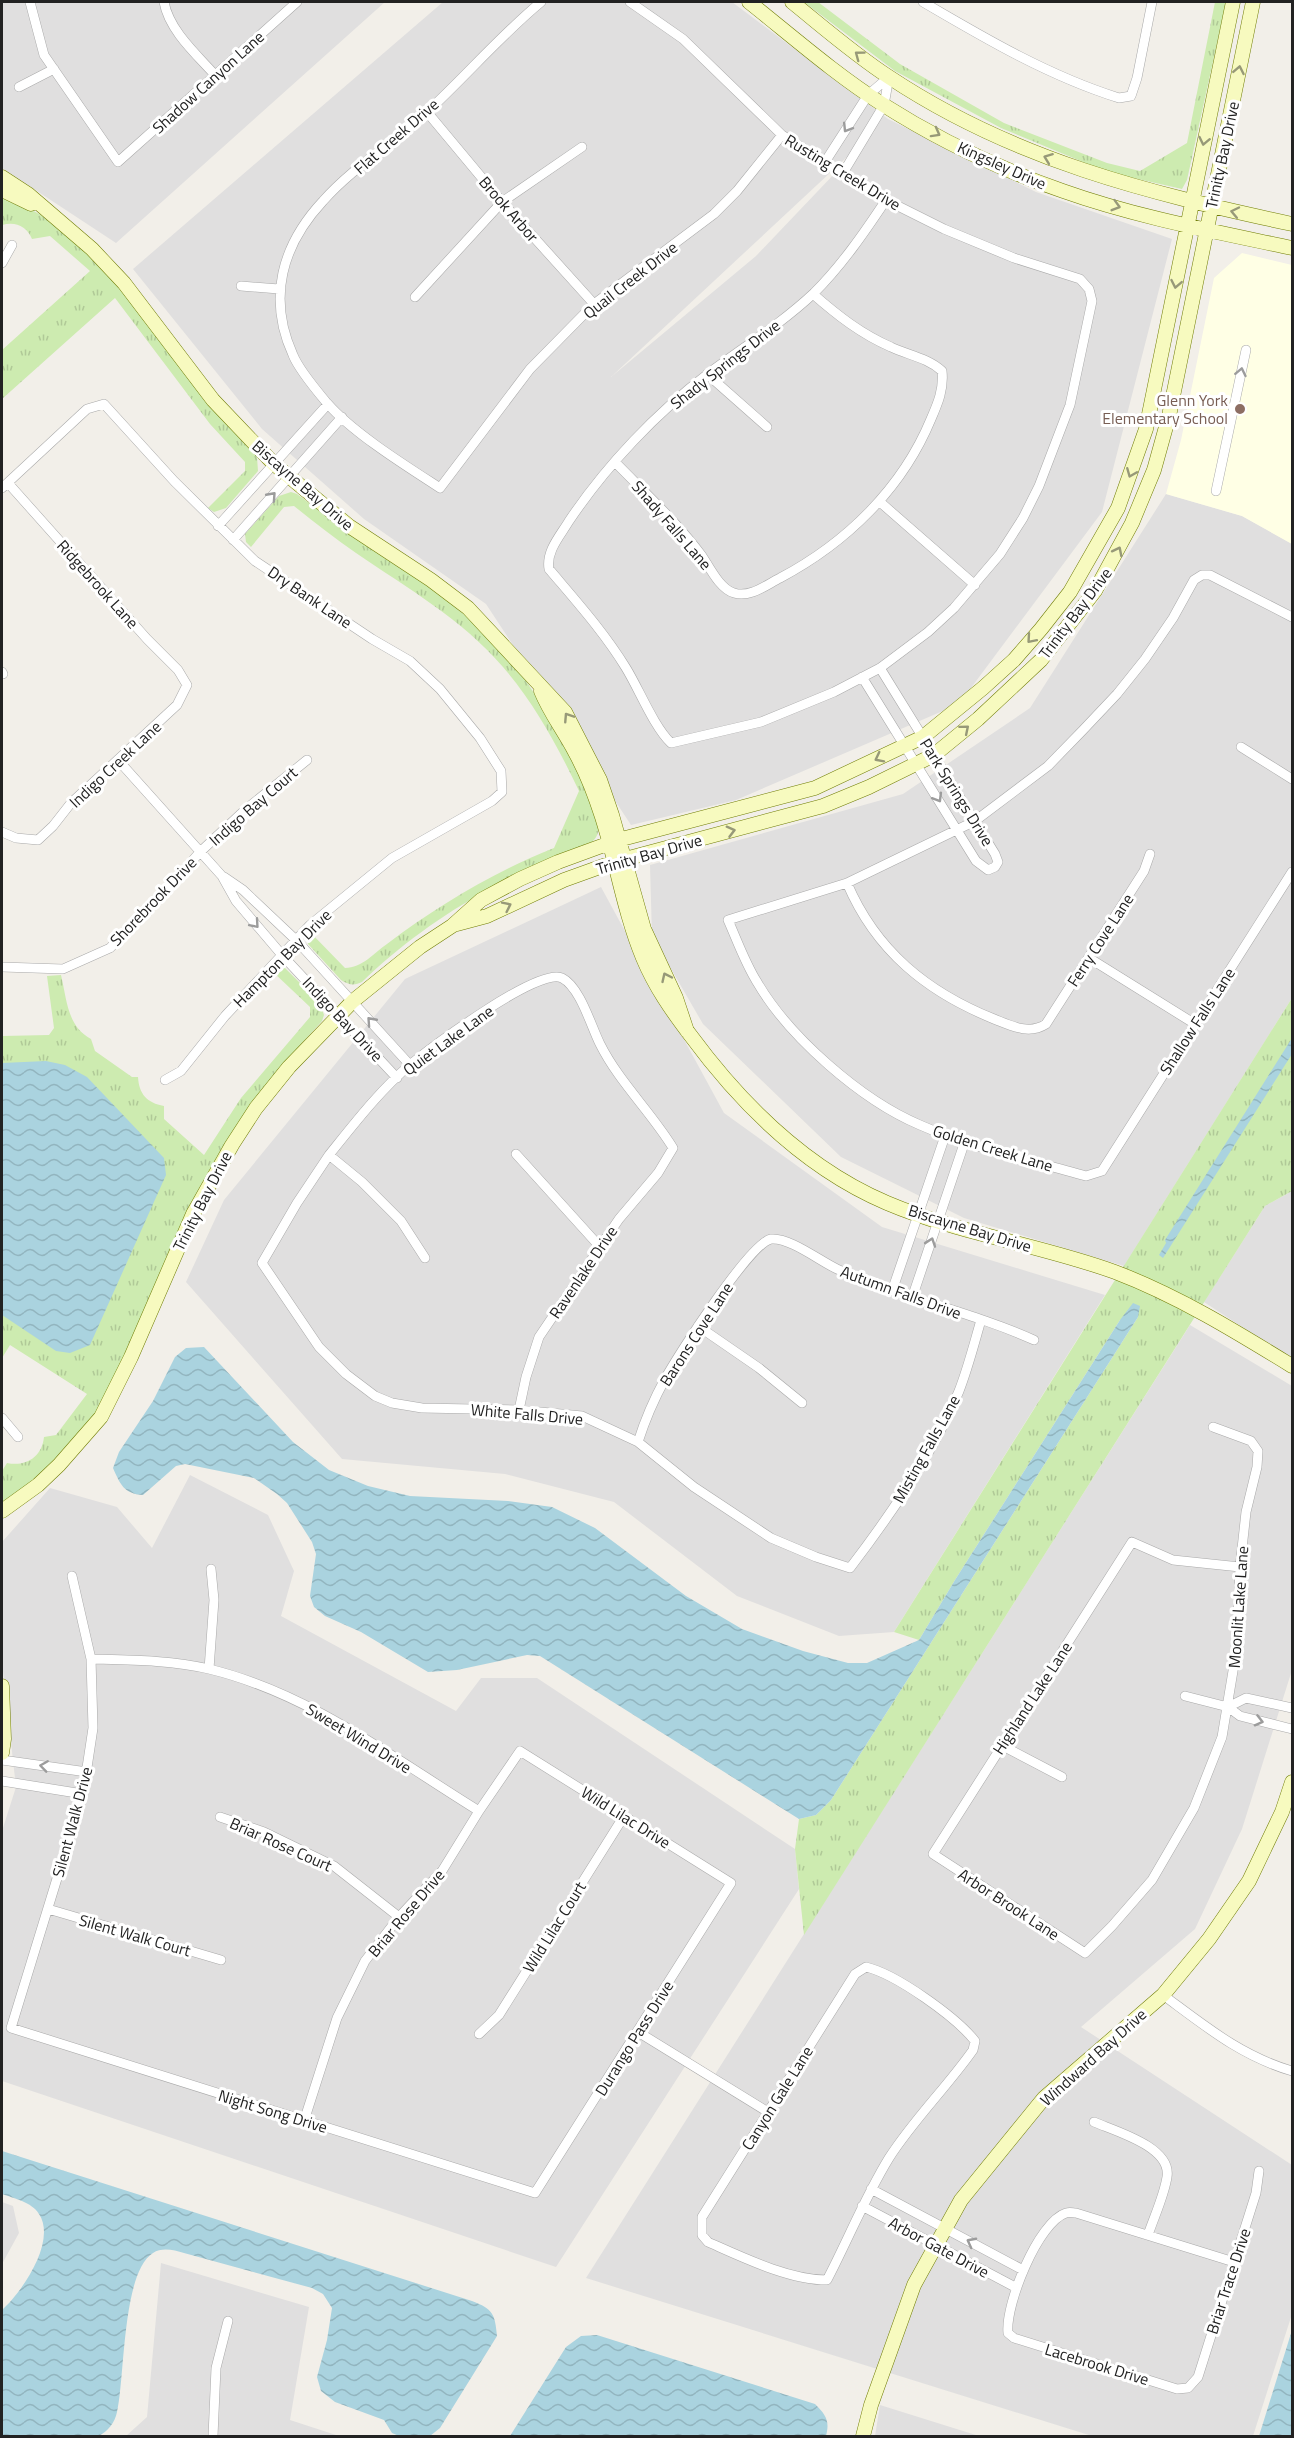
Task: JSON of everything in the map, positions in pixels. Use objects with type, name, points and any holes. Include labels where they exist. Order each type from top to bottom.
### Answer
[{"type":"street","points":[[19,87],[54,69],[44,55],[30,2]]},
{"type":"street","points":[[164,2],[166,11],[190,47],[215,75]]},
{"type":"street","name":"Shadow Canyon Lane","points":[[54,69],[118,162],[297,2]]},
{"type":"street","name":"Flat Creek Drive","points":[[279,289],[298,231],[323,200],[427,112],[491,46],[541,2]]},
{"type":"street","name":"Rusting Creek Drive","points":[[630,2],[682,39],[782,135],[825,162],[886,200],[944,229],[1014,258],[1080,279],[1089,289],[1092,301],[1070,405],[1052,458],[1023,518],[1000,554],[975,585]]},
{"type":"street","name":"Kingsley Drive","points":[[749,2],[836,73],[868,95],[1008,169],[1064,192],[1187,226],[1293,248]]},
{"type":"street","name":"Kingsley Drive","points":[[792,2],[889,77],[994,136],[1045,158],[1121,184],[1211,207],[1293,224]]},
{"type":"street","points":[[923,2],[983,38],[1033,64],[1119,98],[1131,96],[1152,2]]},
{"type":"street","name":"Trinity Bay Drive","points":[[2,1511],[59,1465],[101,1417],[115,1393],[172,1260],[210,1181],[256,1108],[288,1067],[353,1001],[420,947],[452,926],[481,900],[520,879],[558,862],[614,842],[815,788],[922,737],[1014,660],[1041,628],[1070,592],[1118,508],[1146,429],[1233,2]]},
{"type":"street","name":"Trinity Bay Drive","points":[[452,926],[487,916],[554,884],[619,861],[823,806],[869,787],[934,755],[978,719],[1041,660],[1095,591],[1113,563],[1154,470],[1169,416],[1253,2]]},
{"type":"street","points":[[825,162],[868,95],[889,77]]},
{"type":"street","points":[[843,173],[884,105],[889,77]]},
{"type":"street","name":"Brook Arbor","points":[[427,112],[502,201],[594,304]]},
{"type":"street","name":"Quail Creek Drive","points":[[342,417],[440,488],[531,369],[594,304],[714,214],[737,191],[782,135]]},
{"type":"street","points":[[416,297],[502,201],[582,147]]},
{"type":"street","name":"Biscayne Bay Drive","points":[[2,177],[28,194],[92,249],[124,283],[213,400],[274,464],[349,526],[431,580],[468,608],[538,683],[545,702],[575,752],[614,842],[626,911],[656,985],[687,1031],[733,1089],[789,1141],[856,1188],[918,1214],[1086,1262],[1150,1286],[1228,1327],[1293,1366]]},
{"type":"street","name":"Biscayne Bay Drive","points":[[2,190],[44,209]]},
{"type":"street","name":"Shady Springs Drive","points":[[862,678],[760,722],[671,743],[664,737],[642,695],[598,625],[549,569],[547,560],[555,543],[576,512],[615,462],[672,404],[707,374],[771,328],[813,294],[848,256],[886,200]]},
{"type":"street","points":[[2,263],[12,245]]},
{"type":"street","points":[[233,540],[342,417],[328,405],[293,356],[280,313],[279,289],[241,286]]},
{"type":"street","points":[[813,294],[847,323],[891,347],[933,363],[942,371],[943,385],[927,428],[911,458],[880,502],[975,585],[928,632],[880,668],[862,678]]},
{"type":"street","points":[[1216,491],[1246,350]]},
{"type":"street","points":[[707,374],[767,427]]},
{"type":"street","name":"Dry Bank Lane","points":[[5,486],[87,409],[104,404],[218,526],[264,567],[372,639],[410,661],[440,689],[480,738],[501,771],[502,792]]},
{"type":"street","points":[[218,526],[328,405]]},
{"type":"street","name":"Shady Falls Lane","points":[[615,462],[699,552],[726,590],[737,594],[752,593],[809,563],[850,531],[880,502]]},
{"type":"street","name":"Ridgebrook Lane","points":[[5,486],[178,670],[187,685]]},
{"type":"street","points":[[847,883],[975,821],[1048,766],[1117,694],[1173,618],[1194,580],[1202,575],[1210,575],[1293,617]]},
{"type":"street","name":"Park Springs Drive","points":[[862,678],[981,867],[988,870],[995,867],[998,862],[995,854],[880,668]]},
{"type":"street","name":"Indigo Creek Lane","points":[[2,832],[16,838],[38,840],[53,826],[71,803],[177,705],[187,685]]},
{"type":"street","points":[[1241,747],[1293,779]]},
{"type":"street","name":"Indigo Bay Drive","points":[[118,760],[222,876],[236,901],[282,955],[397,1078]]},
{"type":"street","name":"Indigo Bay Court","points":[[200,852],[245,810],[307,760]]},
{"type":"street","name":"Hampton Bay Drive","points":[[165,1080],[181,1071],[225,1016],[310,925],[392,858],[492,801],[502,792]]},
{"type":"street","name":"Shorebrook Drive","points":[[2,967],[63,969],[110,948],[165,892],[200,852]]},
{"type":"street","name":"Ferry Cove Lane","points":[[847,883],[864,917],[883,942],[905,966],[932,989],[969,1009],[1015,1027],[1030,1030],[1046,1024],[1144,871],[1150,854]]},
{"type":"street","name":"Shallow Falls Lane","points":[[1102,1171],[1293,872]]},
{"type":"street","name":"Indigo Bay Drive","points":[[222,876],[243,890],[297,941],[410,1065]]},
{"type":"street","name":"Golden Creek Lane","points":[[847,883],[728,920],[757,982],[794,1031],[841,1076],[891,1110],[945,1136],[1086,1176],[1102,1171]]},
{"type":"street","points":[[1089,958],[1195,1024]]},
{"type":"street","name":"Quiet Lake Lane","points":[[262,1263],[297,1203],[329,1155],[356,1121],[397,1078],[410,1065],[474,1018],[541,978],[559,976],[569,982],[601,1046],[625,1083],[650,1112],[673,1148]]},
{"type":"street","points":[[892,1291],[945,1136]]},
{"type":"street","points":[[912,1298],[965,1141]]},
{"type":"street","name":"Ravenlake Drive","points":[[519,1410],[526,1377],[539,1337],[619,1220],[658,1173],[673,1148]]},
{"type":"street","points":[[329,1155],[362,1182],[401,1221],[425,1258]]},
{"type":"street","points":[[516,1155],[601,1248]]},
{"type":"street","name":"Autumn Falls Drive","points":[[772,1239],[786,1241],[834,1268],[892,1291],[1034,1340]]},
{"type":"street","name":"Barons Cove Lane","points":[[638,1442],[647,1414],[665,1378],[698,1326],[757,1247],[764,1241],[772,1239]]},
{"type":"street","name":"White Falls Drive","points":[[262,1263],[320,1347],[346,1374],[375,1396],[392,1403],[422,1408],[519,1410],[582,1416],[638,1442],[694,1487],[771,1538],[850,1568]]},
{"type":"street","name":"Misting Falls Lane","points":[[850,1568],[877,1533],[909,1483],[950,1411],[967,1370],[981,1320]]},
{"type":"street","points":[[698,1326],[759,1368],[802,1402]]},
{"type":"street","points":[[2,1418],[18,1437]]},
{"type":"street","name":"Moonlit Lake Lane","points":[[1085,1953],[1152,1880],[1188,1818],[1222,1737],[1237,1647],[1240,1567],[1246,1512],[1257,1467],[1257,1451],[1251,1441],[1213,1427]]},
{"type":"street","name":"Highland Lake Lane","points":[[933,1854],[1132,1542],[1173,1560],[1240,1567]]},
{"type":"street","points":[[209,1669],[214,1600],[211,1569]]},
{"type":"street","name":"Silent Walk Drive","points":[[11,2028],[83,1794],[93,1728],[91,1659],[72,1576]]},
{"type":"street","name":"Sweet Wind Drive","points":[[91,1659],[150,1661],[209,1669],[269,1689],[338,1722],[479,1811]]},
{"type":"street","points":[[2,1686],[4,1739],[2,1753]]},
{"type":"street","points":[[1185,1696],[1228,1707],[1240,1716],[1293,1729]]},
{"type":"street","points":[[1228,1707],[1246,1698],[1293,1708]]},
{"type":"street","points":[[1001,1745],[1062,1777]]},
{"type":"street","name":"Briar Rose Drive","points":[[304,2121],[337,2018],[365,1961],[399,1917],[442,1871],[520,1751]]},
{"type":"street","name":"Wild Lilac Drive","points":[[520,1751],[731,1883]]},
{"type":"street","points":[[2,1760],[87,1772]]},
{"type":"street","points":[[2,1781],[83,1794]]},
{"type":"street","name":"Windward Bay Drive","points":[[863,2436],[871,2405],[914,2285],[961,2200],[1044,2098],[1163,1995],[1209,1939],[1249,1881],[1282,1812],[1293,1782]]},
{"type":"street","name":"Wild Lilac Court","points":[[479,2034],[499,2015],[624,1816]]},
{"type":"street","name":"Briar Rose Court","points":[[220,1817],[264,1832],[334,1866],[399,1917]]},
{"type":"street","name":"Arbor Brook Lane","points":[[933,1854],[1085,1953]]},
{"type":"street","name":"Durango Pass Drive","points":[[535,2193],[731,1883]]},
{"type":"street","name":"Silent Walk Court","points":[[48,1909],[221,1960]]},
{"type":"street","name":"Canyon Gale Lane","points":[[862,2206],[827,2280],[814,2280],[738,2255],[708,2242],[702,2235],[702,2217],[855,1974],[866,1967],[882,1971],[917,1994],[946,2014],[975,2041],[974,2050],[911,2126],[871,2189]]},
{"type":"street","points":[[1163,1995],[1224,2040],[1268,2064],[1293,2071]]},
{"type":"street","name":"Night Song Drive","points":[[11,2028],[535,2193]]},
{"type":"street","points":[[638,2032],[768,2112]]},
{"type":"street","points":[[1094,2122],[1137,2140],[1163,2159],[1167,2166],[1167,2177],[1148,2235]]},
{"type":"street","name":"Briar Trace Drive","points":[[1188,2388],[1198,2377],[1256,2193],[1259,2171]]},
{"type":"street","points":[[862,2206],[871,2189]]},
{"type":"street","name":"Arbor Gate Drive","points":[[871,2189],[1023,2270]]},
{"type":"street","name":"Arbor Gate Drive","points":[[862,2206],[1015,2287]]},
{"type":"street","points":[[1015,2287],[1023,2270],[1053,2223],[1066,2213],[1076,2213],[1234,2262]]},
{"type":"street","name":"Lacebrook Drive","points":[[1015,2287],[1007,2320],[1008,2333],[1014,2338],[1177,2389],[1188,2388]]},
{"type":"street","points":[[213,2436],[216,2368],[228,2321]]},
{"type":"shaded area","points":[[2,2],[385,2],[116,243],[2,168]]},
{"type":"shaded area","points":[[443,2],[732,2],[888,119],[1036,192],[1172,239],[1102,512],[959,704],[736,800],[631,825],[486,604],[364,519],[262,429],[133,269]],"holes":[[[876,130],[756,256],[611,377]]]},
{"type":"shaded area","name":"Glenn York Elementary School","points":[[1242,253],[1292,265],[1292,544],[1242,516],[1166,494],[1181,440],[1214,278]]},
{"type":"shaded area","points":[[1166,494],[1242,516],[1292,544],[1292,998],[1124,1266],[964,1218],[841,1157],[703,1024],[652,936],[650,865],[903,794],[1030,708]]},
{"type":"shaded area","points":[[601,887],[724,1113],[882,1227],[1105,1295],[894,1632],[839,1636],[737,1596],[614,1502],[505,1474],[342,1459],[186,1282],[224,1200],[405,979]]},
{"type":"shaded area","points":[[1292,1191],[1292,1360],[1204,1302],[1265,1206]]},
{"type":"shaded area","points":[[1190,1325],[1292,1386],[1292,1670],[1242,1829],[1195,1929],[1081,2027],[1292,2165],[1292,2314],[1253,2436],[1092,2436],[586,2278]]},
{"type":"shaded area","points":[[190,1475],[268,1515],[294,1571],[281,1616],[456,1711],[481,1678],[537,1678],[795,1849],[799,1889],[556,2267],[2,2081],[2,1831],[16,1787],[2,1663],[2,1542],[50,1488],[117,1507],[152,1548]]},
{"type":"shaded area","points":[[2,2202],[13,2206],[19,2233],[2,2264]]},
{"type":"shaded area","points":[[161,2263],[309,2307],[290,2420],[339,2436],[126,2436],[147,2417]]},
{"type":"shaded area","points":[[880,2405],[979,2436],[875,2436]]},
{"type":"green space","points":[[804,2],[818,2],[900,64],[1004,123],[1107,163],[1140,171],[1187,143],[1215,2],[1226,2],[1187,180],[1182,189],[1107,172],[1001,128],[895,71]]},
{"type":"green space","points":[[2,194],[41,215],[72,239],[123,290],[212,408],[257,457],[258,471],[226,508],[214,512],[208,508],[245,471],[245,462],[210,424],[115,298],[2,399],[2,350],[90,271],[50,236],[32,239],[20,226],[2,225]]},
{"type":"green space","points":[[291,492],[438,593],[499,647],[524,678],[548,714],[575,763],[598,821],[598,832],[592,842],[513,877],[471,899],[422,932],[362,982],[354,984],[341,980],[308,944],[310,932],[345,968],[357,966],[468,890],[554,848],[579,791],[536,711],[515,681],[487,650],[452,619],[324,530],[294,506],[284,507],[251,547],[246,542],[245,534],[279,496]]},
{"type":"green space","points":[[283,966],[320,1003],[324,1015],[322,1021],[248,1110],[202,1183],[181,1225],[104,1401],[59,1457],[2,1502],[2,1471],[7,1463],[21,1463],[32,1459],[40,1450],[44,1437],[56,1435],[87,1394],[10,1345],[2,1358],[2,1036],[49,1035],[54,1028],[47,976],[61,975],[69,1012],[77,1027],[91,1039],[95,1051],[132,1077],[138,1077],[145,1097],[153,1103],[164,1106],[164,1119],[204,1155],[241,1098],[310,1017],[310,1007],[272,971]]},
{"type":"green space","points":[[1292,998],[1292,1191],[1265,1206],[804,1935],[795,1849],[799,1819],[816,1815],[831,1800],[1138,1317],[1120,1320],[919,1640],[894,1632]]},
{"type":"water","points":[[1292,1038],[1292,1054],[1163,1258],[1159,1255],[1166,1243],[1165,1240]]},
{"type":"water","points":[[46,1061],[65,1065],[87,1077],[164,1158],[166,1175],[90,1345],[70,1353],[56,1351],[2,1315],[2,1063]]},
{"type":"water","points":[[1133,1303],[1140,1306],[1138,1317],[831,1800],[816,1815],[799,1819],[540,1656],[527,1655],[457,1670],[428,1672],[361,1632],[325,1616],[314,1607],[310,1596],[316,1554],[312,1542],[287,1503],[254,1478],[185,1464],[176,1466],[143,1495],[127,1490],[113,1468],[119,1452],[153,1401],[175,1357],[186,1348],[204,1347],[293,1442],[329,1470],[368,1486],[410,1496],[508,1501],[552,1507],[595,1528],[686,1596],[742,1629],[803,1651],[848,1663],[867,1663],[919,1640],[1120,1320]]},
{"type":"water","points":[[2,2151],[472,2301],[492,2313],[497,2336],[440,2428],[430,2436],[399,2436],[392,2433],[384,2420],[335,2402],[321,2391],[317,2377],[327,2340],[332,2308],[323,2294],[312,2288],[180,2252],[160,2250],[153,2253],[143,2264],[135,2281],[126,2327],[117,2412],[115,2419],[105,2432],[91,2437],[2,2436],[2,2310],[27,2279],[35,2265],[44,2238],[43,2225],[36,2210],[22,2201],[2,2194]]},
{"type":"water","points":[[1292,2330],[1292,2436],[1259,2436],[1288,2343]]},
{"type":"water","points":[[597,2335],[815,2404],[826,2418],[828,2426],[826,2436],[510,2436],[566,2347],[581,2336]]},
{"type":"place","name":"Glenn York Elementary School","points":[[1240,409]]}]
